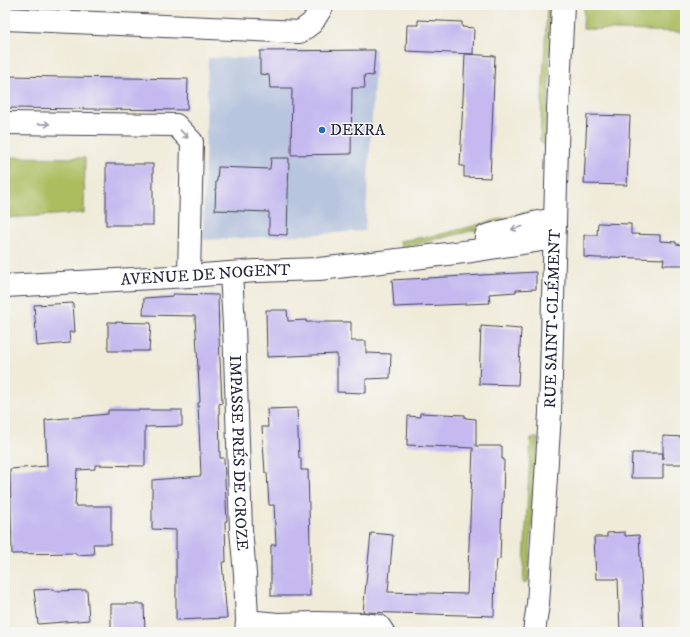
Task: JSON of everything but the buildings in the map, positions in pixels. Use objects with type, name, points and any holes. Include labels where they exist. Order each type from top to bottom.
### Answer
[{"type":"street","points":[[5,19],[300,32],[312,23],[322,5]]},
{"type":"street","name":"RUE SAINT-CLÉMENT","points":[[534,632],[538,604],[550,413],[558,109],[563,5]]},
{"type":"street","points":[[5,123],[176,125],[192,142],[189,276]]},
{"type":"street","name":"AVENUE DE NOGENT","points":[[5,286],[256,271],[319,269],[472,251],[555,228]]},
{"type":"street","name":"IMPASSE PRÉS DE CROZE","points":[[231,273],[245,574],[246,626]]},
{"type":"street","points":[[246,626],[316,622],[363,624],[380,626],[383,632]]},
{"type":"shaded area","points":[[376,49],[365,231],[203,240],[208,58],[259,58],[259,50]]},
{"type":"green space","points":[[547,5],[552,5],[546,147],[540,140]]},
{"type":"green space","points":[[584,5],[685,5],[685,32],[583,29]]},
{"type":"green space","points":[[5,157],[85,158],[84,213],[5,218]]},
{"type":"green space","points":[[532,211],[532,216],[402,248],[399,241],[438,235]]},
{"type":"green space","points":[[531,438],[538,438],[528,582],[523,583]]},
{"type":"place","name":"DEKRA","points":[[322,130]]}]
